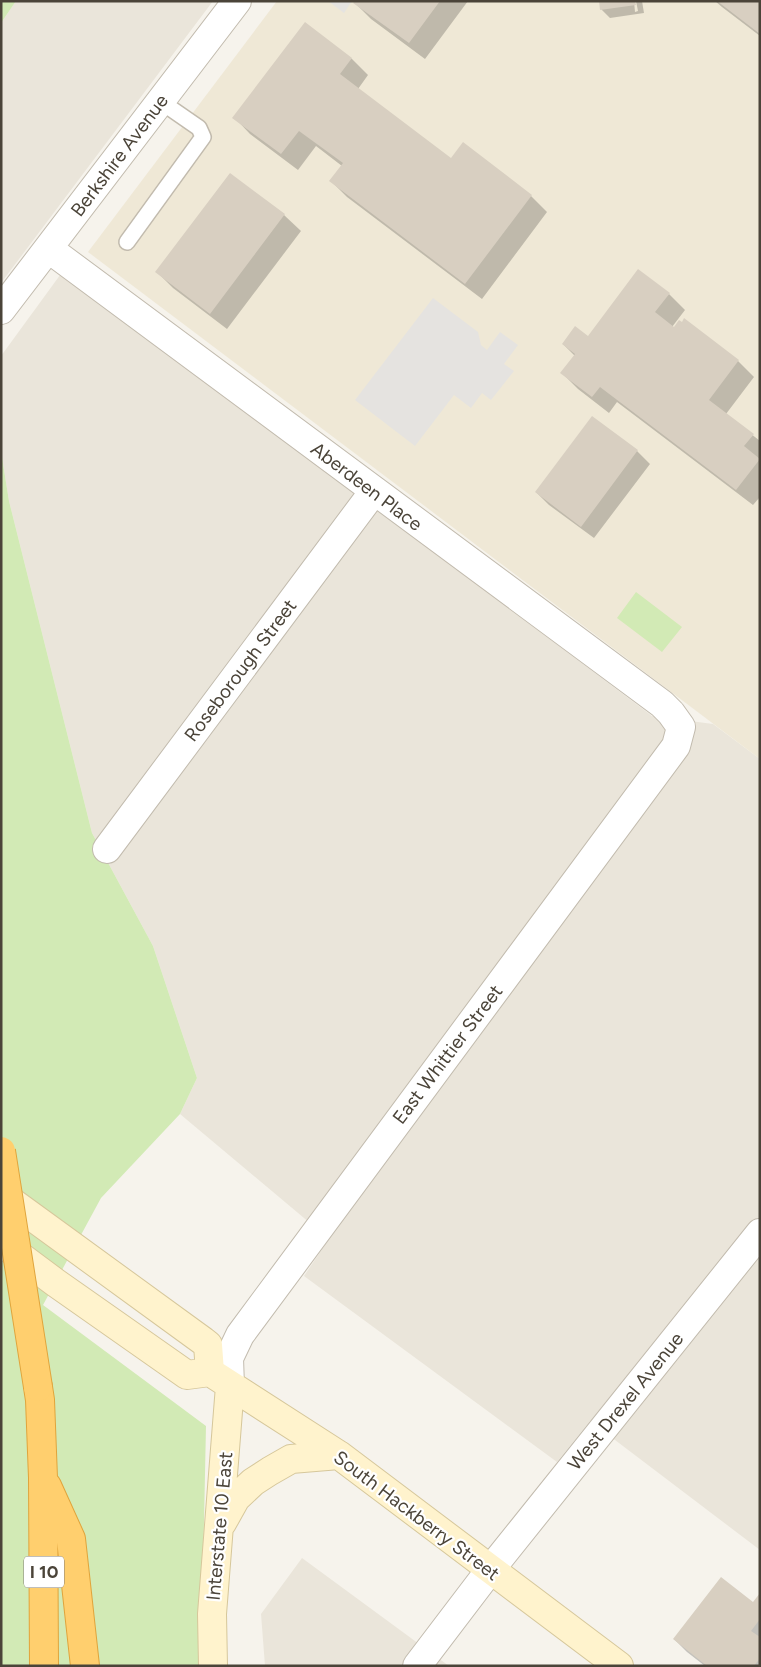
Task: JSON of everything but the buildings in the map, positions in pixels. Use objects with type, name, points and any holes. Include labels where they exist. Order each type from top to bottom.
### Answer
[{"type":"highway","name":"I 10","points":[[1,1151],[40,1400],[43,1478],[44,1666]]},
{"type":"highway","points":[[43,1478],[71,1539],[85,1666]]},
{"type":"main road","points":[[1,1194],[208,1345],[220,1379],[187,1375],[64,1289],[1,1242]]},
{"type":"main road","name":"South Hackberry Street","points":[[220,1379],[339,1456],[619,1666]]},
{"type":"main road","name":"Interstate 10 East","points":[[213,1666],[212,1614],[219,1529],[220,1379]]},
{"type":"main road","points":[[219,1529],[236,1498],[253,1482],[270,1471],[291,1459],[339,1456]]},
{"type":"street","name":"Berkshire Avenue","points":[[1,310],[237,1]]},
{"type":"street","name":"Aberdeen Place","points":[[49,249],[662,704],[681,727]]},
{"type":"street","name":"Roseborough Street","points":[[106,848],[374,491]]},
{"type":"street","name":"East Whittier Street","points":[[220,1379],[240,1335],[676,746],[681,727]]},
{"type":"street","name":"West Drexel Avenue","points":[[417,1666],[490,1570],[760,1233]]},
{"type":"lane","points":[[127,242],[203,137],[199,128],[160,101]]},
{"type":"shaded area","points":[[16,1],[213,1],[1,283],[1,23]]},
{"type":"shaded area","points":[[277,1],[760,1],[760,759],[88,252]]},
{"type":"shaded area","points":[[328,1],[352,1],[344,13]]},
{"type":"shaded area","points":[[63,271],[652,716],[713,724],[760,759],[760,1550],[590,1421],[557,1462],[304,1276],[329,1239],[180,1114],[197,1078],[153,946],[92,833],[9,501],[1,451],[1,356]]},
{"type":"shaded area","points":[[433,298],[478,332],[481,345],[487,350],[500,332],[518,345],[504,364],[514,371],[491,400],[482,393],[471,408],[454,395],[415,446],[355,400]]},
{"type":"shaded area","points":[[302,1558],[449,1666],[265,1666],[261,1614]]},
{"type":"green space","points":[[1,1],[16,1],[1,23]]},
{"type":"green space","points":[[1,451],[9,501],[92,833],[153,946],[197,1078],[180,1114],[101,1198],[43,1305],[206,1426],[201,1666],[1,1666]]},
{"type":"green space","points":[[636,592],[682,627],[662,652],[617,618]]}]
